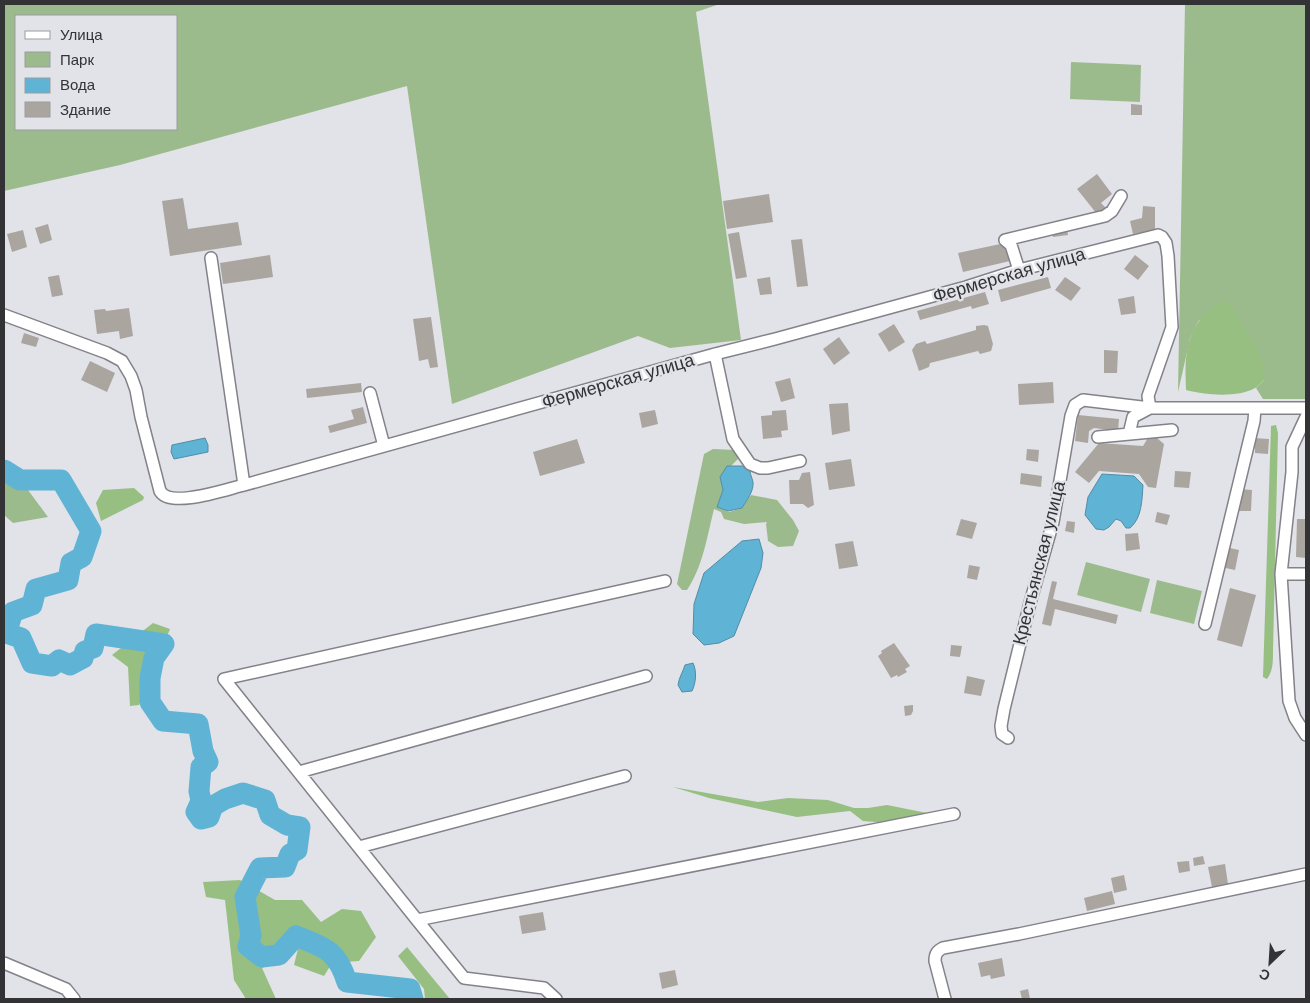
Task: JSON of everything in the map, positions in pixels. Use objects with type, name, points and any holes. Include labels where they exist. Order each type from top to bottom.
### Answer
[{"type":"street","points":[[1018,270],[1011,246],[1005,240],[1105,216],[1112,211],[1121,196]]},
{"type":"street","name":"Фермерская улица","points":[[4,316],[107,353],[122,361],[136,390],[155,474],[162,495],[182,500],[244,485],[715,354],[957,290],[1018,270],[1158,235],[1166,243],[1168,256],[1172,327],[1148,396],[1150,408]]},
{"type":"street","points":[[211,258],[244,485]]},
{"type":"street","points":[[715,354],[733,439],[750,464],[760,468],[768,468],[800,462]]},
{"type":"street","points":[[370,393],[384,446]]},
{"type":"street","name":"Крестьянская улица","points":[[1008,738],[1002,734],[1001,726],[1004,709],[1030,603],[1053,522],[1074,405],[1083,400],[1150,408]]},
{"type":"street","points":[[1129,434],[1133,417],[1150,408],[1306,408]]},
{"type":"street","points":[[1205,624],[1254,421],[1255,408]]},
{"type":"street","points":[[1306,418],[1292,447],[1292,472],[1281,574],[1289,701],[1295,718],[1306,735]]},
{"type":"street","points":[[1098,437],[1172,430]]},
{"type":"street","points":[[1281,574],[1306,574]]},
{"type":"street","points":[[556,999],[544,988],[464,978],[224,679],[664,581]]},
{"type":"street","points":[[299,772],[646,676]]},
{"type":"street","points":[[359,847],[625,776]]},
{"type":"street","points":[[417,920],[954,814]]},
{"type":"street","points":[[944,999],[935,961],[935,955],[943,948],[1306,874]]},
{"type":"street","points":[[4,962],[66,989],[74,999]]},
{"type":"green space","points":[[4,4],[720,4],[696,12],[741,340],[670,348],[638,336],[452,404],[407,86],[120,165],[4,191]]},
{"type":"green space","points":[[1185,4],[1306,4],[1306,399],[1263,399],[1256,388],[1264,380],[1251,339],[1241,323],[1199,320],[1190,339],[1178,392]]},
{"type":"green space","points":[[1071,62],[1141,65],[1140,102],[1070,99]]},
{"type":"green space","points":[[1222,300],[1232,306],[1260,354],[1264,366],[1264,380],[1256,387],[1240,393],[1211,394],[1186,390],[1186,354],[1190,338],[1201,318]]},
{"type":"green space","points":[[1276,425],[1278,433],[1273,659],[1272,670],[1267,679],[1263,677],[1271,426]]},
{"type":"green space","points":[[713,449],[736,450],[738,459],[720,477],[723,490],[717,507],[729,512],[742,508],[751,495],[777,500],[799,531],[793,546],[778,547],[768,541],[767,522],[744,524],[724,519],[721,512],[714,509],[697,571],[687,590],[682,590],[677,584],[704,454]]},
{"type":"green space","points":[[4,479],[28,490],[48,517],[13,523],[4,515]]},
{"type":"green space","points":[[134,488],[144,497],[143,500],[101,521],[96,503],[103,490]]},
{"type":"green space","points":[[1086,562],[1150,579],[1141,612],[1077,595]]},
{"type":"green space","points":[[1157,580],[1202,591],[1194,624],[1150,613]]},
{"type":"green space","points":[[153,623],[170,629],[139,705],[130,706],[128,667],[112,655]]},
{"type":"green space","points":[[673,787],[758,802],[788,798],[828,800],[854,808],[887,805],[927,813],[928,822],[926,826],[863,821],[850,811],[797,817],[709,798]]},
{"type":"green space","points":[[240,880],[275,900],[302,900],[321,922],[342,909],[361,911],[376,937],[359,961],[332,963],[324,976],[294,965],[298,949],[262,968],[276,999],[246,999],[234,980],[225,900],[206,897],[203,882]]},
{"type":"green space","points":[[407,947],[450,999],[425,999],[424,989],[398,956]]},
{"type":"water","points":[[205,438],[208,452],[174,459],[171,452],[172,445]]},
{"type":"water","points":[[727,466],[742,466],[750,470],[753,482],[751,492],[742,508],[728,511],[717,507],[723,490],[720,477]]},
{"type":"water","points":[[1102,474],[1134,476],[1143,485],[1139,514],[1130,528],[1126,528],[1121,521],[1116,519],[1104,530],[1096,529],[1085,515],[1088,497]]},
{"type":"water","points":[[759,539],[763,553],[761,568],[734,636],[719,643],[704,645],[693,634],[694,604],[704,573],[742,541]]},
{"type":"water","points":[[693,663],[695,681],[692,691],[682,692],[678,685],[680,677],[685,665]]},
{"type":"building","points":[[1131,104],[1142,105],[1142,115],[1131,115]]},
{"type":"building","points":[[1097,174],[1112,194],[1101,203],[1106,208],[1097,214],[1077,189]]},
{"type":"building","points":[[769,194],[773,222],[727,229],[723,201]]},
{"type":"building","points":[[183,198],[188,229],[238,222],[242,245],[170,256],[162,201]]},
{"type":"building","points":[[1143,206],[1155,207],[1155,230],[1133,234],[1130,221],[1142,218]]},
{"type":"building","points":[[48,224],[52,240],[40,244],[35,228]]},
{"type":"building","points":[[1067,228],[1068,235],[1053,237],[1052,231]]},
{"type":"building","points":[[23,230],[27,247],[12,252],[7,234]]},
{"type":"building","points":[[739,232],[747,277],[736,279],[728,234]]},
{"type":"building","points":[[802,239],[808,286],[797,287],[791,240]]},
{"type":"building","points":[[1005,243],[1010,261],[963,272],[958,253]]},
{"type":"building","points":[[270,255],[273,277],[223,284],[220,263]]},
{"type":"building","points":[[1135,255],[1149,266],[1138,280],[1124,269]]},
{"type":"building","points":[[59,275],[63,295],[52,297],[48,277]]},
{"type":"building","points":[[770,277],[772,294],[760,295],[757,279]]},
{"type":"building","points":[[1048,277],[1051,288],[1001,302],[998,290]]},
{"type":"building","points":[[1065,277],[1081,288],[1071,301],[1055,290]]},
{"type":"building","points":[[985,292],[989,304],[972,309],[971,306],[920,320],[917,311]]},
{"type":"building","points":[[1134,296],[1136,313],[1121,315],[1118,299]]},
{"type":"building","points":[[129,308],[133,336],[120,339],[119,331],[97,334],[94,310],[105,309],[106,311]]},
{"type":"building","points":[[431,317],[438,367],[430,368],[428,359],[419,361],[413,319]]},
{"type":"building","points":[[894,324],[905,342],[889,352],[878,334]]},
{"type":"building","points":[[976,326],[988,326],[993,344],[991,351],[980,354],[978,351],[930,363],[929,367],[919,371],[912,350],[916,344],[925,341],[927,344],[976,330]]},
{"type":"building","points":[[24,333],[39,338],[36,347],[21,343]]},
{"type":"building","points":[[839,337],[850,353],[834,365],[823,349]]},
{"type":"building","points":[[1104,350],[1118,351],[1117,373],[1104,373]]},
{"type":"building","points":[[90,361],[115,373],[107,392],[81,380]]},
{"type":"building","points":[[790,378],[795,398],[781,402],[775,382]]},
{"type":"building","points":[[1053,382],[1054,403],[1019,405],[1018,384]]},
{"type":"building","points":[[361,383],[362,392],[307,398],[306,389]]},
{"type":"building","points":[[848,403],[850,431],[832,435],[829,404]]},
{"type":"building","points":[[363,407],[367,423],[330,433],[328,426],[354,419],[351,410]]},
{"type":"building","points":[[655,410],[658,424],[642,428],[639,413]]},
{"type":"building","points":[[786,410],[788,430],[781,431],[782,437],[763,439],[761,416],[772,415],[772,411]]},
{"type":"building","points":[[1078,415],[1119,419],[1118,431],[1094,428],[1089,431],[1088,443],[1075,441]]},
{"type":"building","points":[[1151,433],[1164,444],[1156,488],[1148,487],[1139,474],[1099,471],[1089,483],[1075,472],[1099,443],[1143,446]]},
{"type":"building","points":[[1253,438],[1269,439],[1268,454],[1255,453],[1255,448],[1252,447]]},
{"type":"building","points":[[577,439],[585,463],[540,476],[533,452]]},
{"type":"building","points":[[1027,449],[1039,450],[1038,462],[1026,460]]},
{"type":"building","points":[[851,459],[855,486],[829,490],[825,463]]},
{"type":"building","points":[[1175,471],[1191,472],[1189,488],[1174,487]]},
{"type":"building","points":[[810,472],[814,505],[808,508],[803,504],[790,504],[789,480],[799,480],[802,473]]},
{"type":"building","points":[[1021,473],[1042,476],[1041,487],[1020,484]]},
{"type":"building","points":[[1239,489],[1252,490],[1251,511],[1238,511]]},
{"type":"building","points":[[1157,512],[1170,515],[1167,525],[1155,522]]},
{"type":"building","points":[[961,519],[977,523],[972,539],[956,535]]},
{"type":"building","points":[[1297,519],[1306,519],[1306,558],[1296,557]]},
{"type":"building","points":[[1067,521],[1075,522],[1074,533],[1065,531]]},
{"type":"building","points":[[1138,533],[1140,549],[1126,551],[1125,534]]},
{"type":"building","points":[[853,541],[858,566],[839,569],[835,544]]},
{"type":"building","points":[[1225,547],[1239,550],[1235,570],[1221,567]]},
{"type":"building","points":[[969,565],[980,567],[977,580],[967,578]]},
{"type":"building","points":[[1052,581],[1057,582],[1053,599],[1118,615],[1116,624],[1055,609],[1051,626],[1042,624]]},
{"type":"building","points":[[1230,588],[1256,595],[1242,647],[1217,640]]},
{"type":"building","points":[[894,643],[910,666],[905,669],[907,672],[898,677],[897,675],[891,678],[878,656],[882,653],[881,651]]},
{"type":"building","points":[[951,645],[962,646],[960,657],[950,656]]},
{"type":"building","points":[[967,676],[985,680],[981,696],[964,693]]},
{"type":"building","points":[[913,705],[911,715],[905,716],[904,706]]},
{"type":"building","points":[[1203,856],[1205,864],[1194,866],[1193,858]]},
{"type":"building","points":[[1189,861],[1190,871],[1179,873],[1177,862]]},
{"type":"building","points":[[1225,864],[1228,884],[1212,887],[1208,867]]},
{"type":"building","points":[[1124,875],[1127,890],[1114,893],[1111,878]]},
{"type":"building","points":[[1112,891],[1115,904],[1087,911],[1084,898]]},
{"type":"building","points":[[543,912],[546,930],[522,934],[519,916]]},
{"type":"building","points":[[1002,958],[1005,976],[991,979],[990,975],[981,977],[978,963]]},
{"type":"building","points":[[675,970],[678,985],[662,989],[659,973]]},
{"type":"building","points":[[1028,989],[1030,999],[1022,999],[1020,991]]},
{"type":"waterway","points":[[4,470],[20,480],[61,480],[91,531],[82,557],[71,563],[68,580],[36,589],[32,605],[13,612],[6,633],[21,638],[32,663],[52,666],[59,660],[70,665],[83,658],[85,651],[93,648],[96,634],[164,644],[154,658],[150,678],[150,702],[163,721],[198,724],[203,751],[208,762],[201,767],[199,791],[201,801],[196,812],[201,819],[209,817],[213,806],[225,799],[243,793],[265,800],[270,815],[287,825],[300,827],[297,850],[290,854],[285,867],[260,868],[245,897],[251,936],[248,946],[262,957],[279,955],[296,936],[329,952],[339,963],[347,982],[410,989],[413,999]]}]
